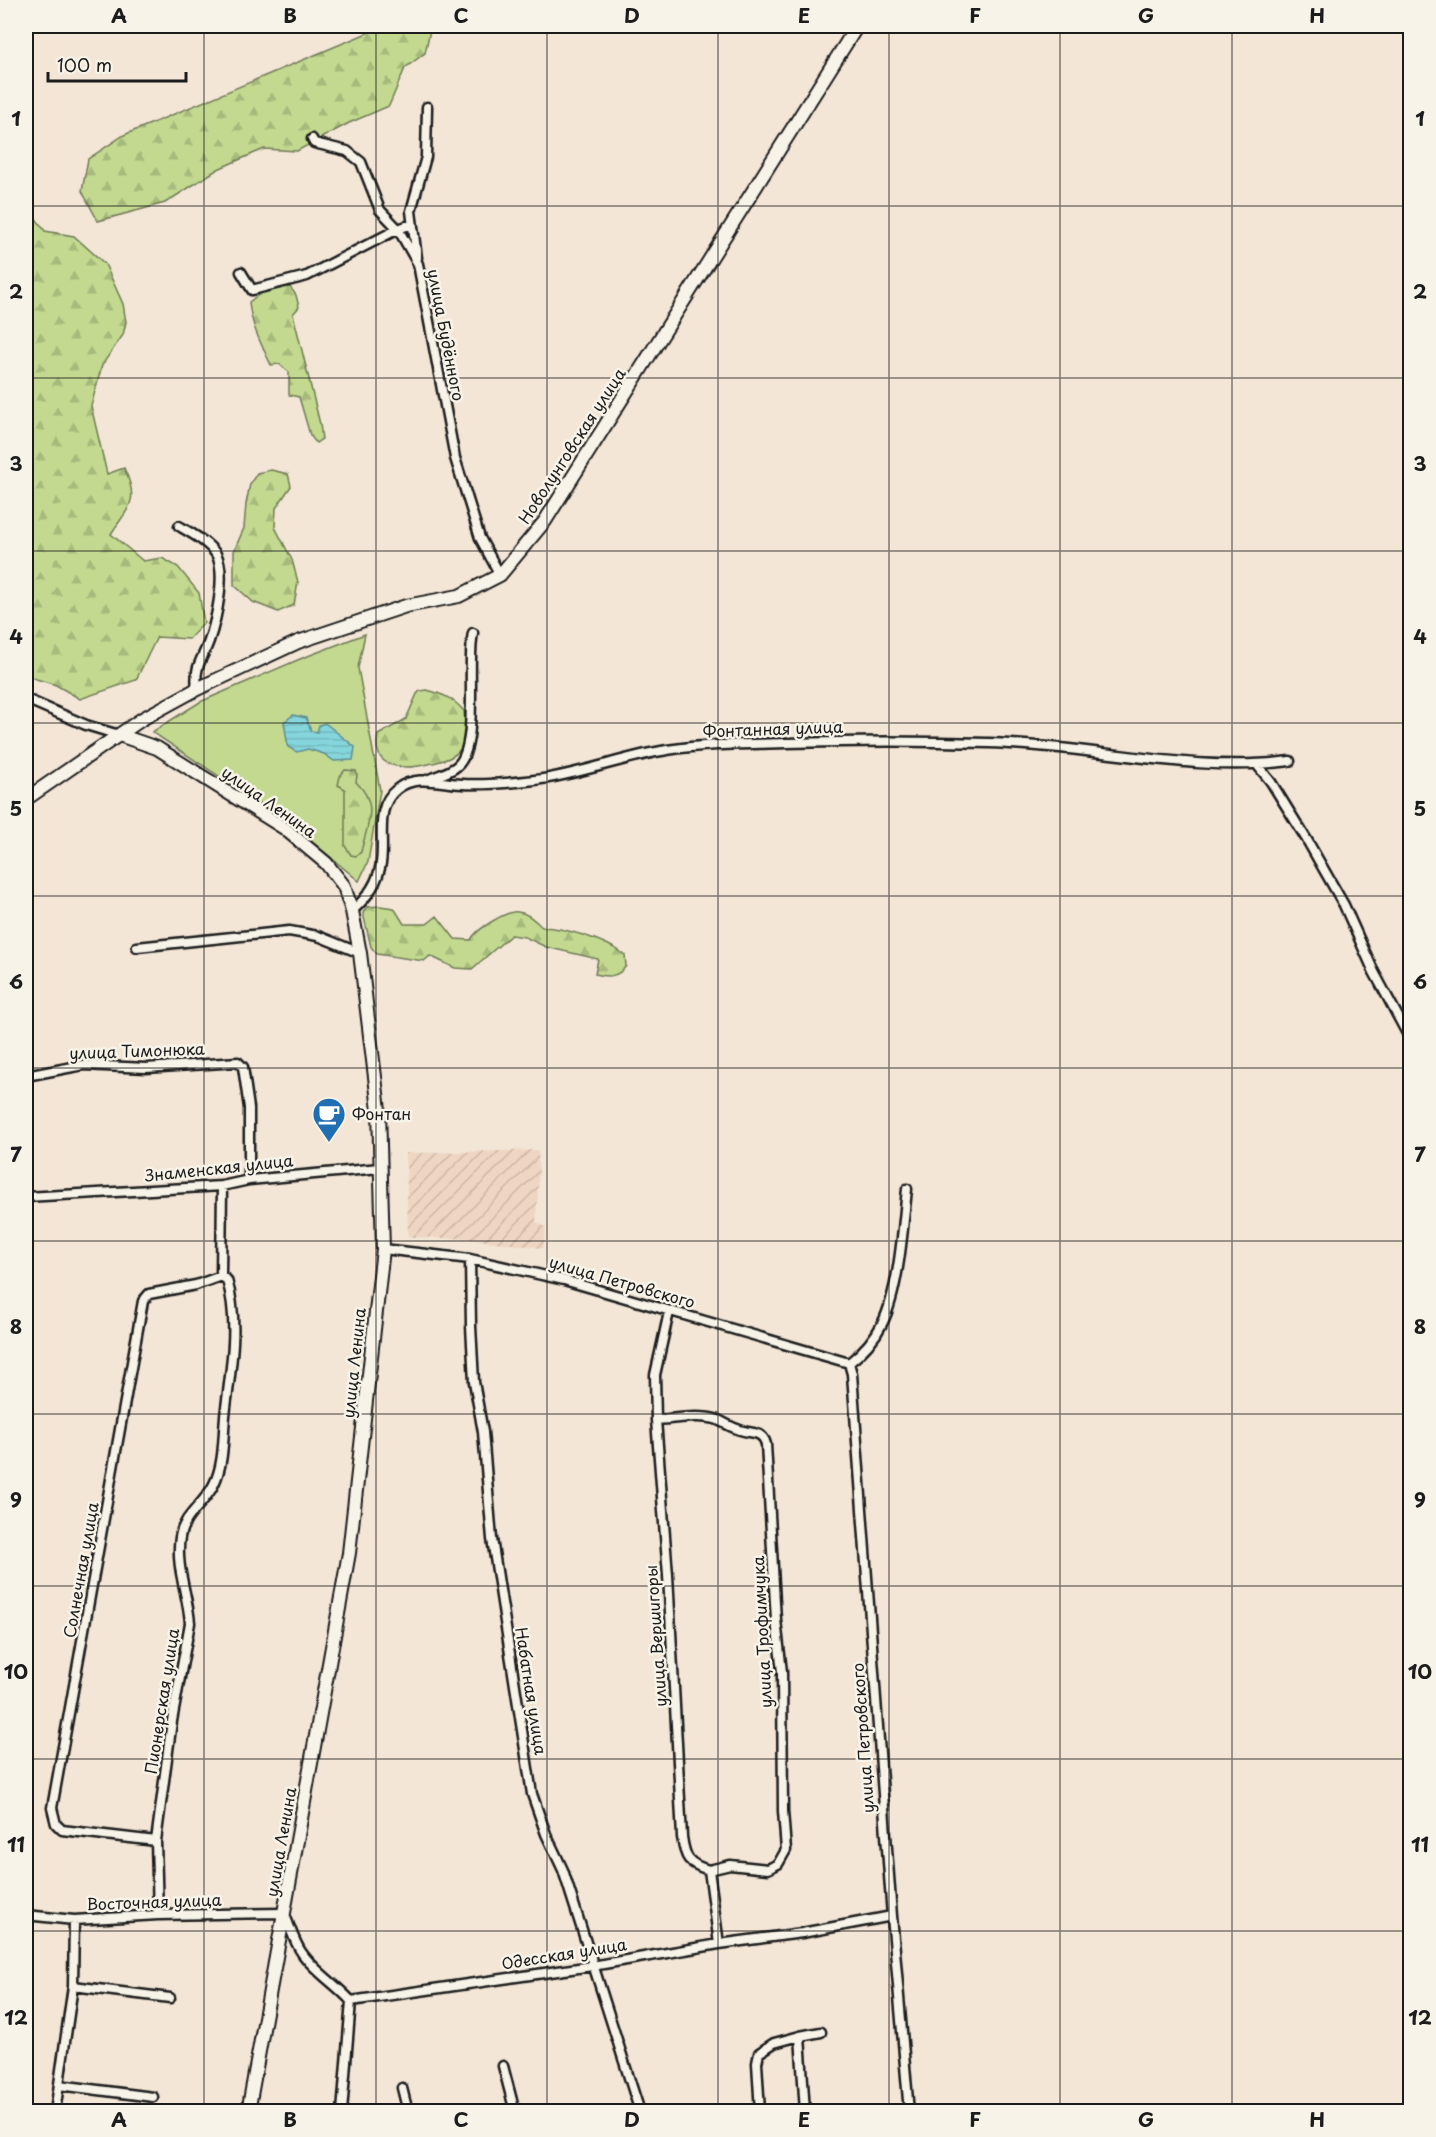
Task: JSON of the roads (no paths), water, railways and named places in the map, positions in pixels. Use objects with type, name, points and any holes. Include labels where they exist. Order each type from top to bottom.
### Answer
[{"type":"street","name":"Новолунговская улица","points":[[26,799],[119,735],[197,689],[298,642],[406,606],[459,596],[500,575],[545,521],[857,26]]},
{"type":"street","points":[[418,264],[411,211],[426,157],[427,107]]},
{"type":"street","name":"улица Будённого","points":[[312,139],[314,143],[347,151],[361,162],[380,210],[398,229],[418,264],[454,458],[480,538],[500,575]]},
{"type":"street","points":[[241,272],[252,290],[307,276],[412,224]]},
{"type":"street","points":[[179,526],[208,545],[216,554],[221,572],[209,642],[198,663],[197,689]]},
{"type":"street","points":[[454,783],[458,766],[465,753],[470,728],[473,633]]},
{"type":"street","points":[[26,699],[86,725],[119,735]]},
{"type":"street","name":"улица Ленина","points":[[119,735],[157,748],[284,828],[326,863],[344,886],[352,911],[360,953],[379,1110],[383,1248],[349,1553],[248,2112]]},
{"type":"street","name":"Фонтанная улица","points":[[352,911],[365,899],[376,881],[381,864],[382,817],[389,797],[408,782],[426,780],[496,784],[538,780],[667,750],[721,745],[824,742],[994,743],[1257,766],[1290,761]]},
{"type":"street","points":[[426,780],[458,766]]},
{"type":"street","points":[[1257,766],[1271,782],[1334,886],[1374,972],[1410,1039]]},
{"type":"street","points":[[137,947],[289,931],[318,936],[360,953]]},
{"type":"street","name":"улица Тимонюка","points":[[26,1076],[83,1065],[146,1068],[237,1062],[243,1067],[249,1108],[249,1180]]},
{"type":"street","name":"Знаменская улица","points":[[26,1197],[222,1186],[249,1180],[380,1168]]},
{"type":"street","name":"Пионерская улица","points":[[158,1915],[156,1842],[172,1720],[190,1623],[178,1559],[180,1537],[185,1522],[214,1485],[221,1463],[234,1338],[231,1294],[227,1280],[221,1276],[222,1186]]},
{"type":"street","points":[[849,1363],[865,1350],[883,1323],[899,1253],[907,1189]]},
{"type":"street","name":"улица Петровского","points":[[383,1248],[470,1259],[564,1280],[849,1363],[852,1374],[892,1916],[909,2112]]},
{"type":"street","name":"Набатная улица","points":[[470,1259],[474,1382],[483,1432],[492,1539],[532,1794],[546,1834],[563,1869],[640,2112]]},
{"type":"street","name":"Солнечная улица","points":[[156,1842],[62,1830],[56,1824],[52,1808],[142,1301],[149,1294],[196,1285],[221,1276]]},
{"type":"street","name":"улица Вершигоры","points":[[669,1312],[655,1375],[656,1420],[669,1586],[682,1837],[684,1854],[690,1862],[709,1870]]},
{"type":"street","name":"улица Трофимчука","points":[[656,1420],[706,1418],[718,1420],[742,1431],[759,1433],[765,1437],[766,1444],[776,1620],[782,1672],[783,1811],[786,1850],[778,1864],[768,1869],[730,1865],[709,1870]]},
{"type":"street","points":[[709,1870],[718,1944]]},
{"type":"street","points":[[284,1913],[301,1951],[309,1962],[339,1987],[351,2001],[342,2112]]},
{"type":"street","name":"Восточная улица","points":[[26,1915],[74,1920],[158,1915],[284,1913]]},
{"type":"street","name":"Одесская улица","points":[[351,2001],[592,1966],[718,1944],[802,1934],[892,1916]]},
{"type":"street","points":[[55,2112],[73,1986],[74,1920]]},
{"type":"street","points":[[73,1986],[170,1998]]},
{"type":"street","points":[[760,2112],[757,2063],[759,2053],[774,2043],[821,2032]]},
{"type":"street","points":[[800,2036],[805,2112]]},
{"type":"street","points":[[503,2066],[515,2112]]},
{"type":"street","points":[[59,2085],[153,2097]]},
{"type":"street","points":[[402,2088],[408,2112]]},
{"type":"water","points":[[293,715],[306,718],[311,731],[317,732],[319,725],[325,723],[355,747],[353,760],[334,761],[324,754],[308,749],[297,752],[288,747],[284,722]]},
{"type":"place","name":"Фонтан","points":[[329,1143]]}]
